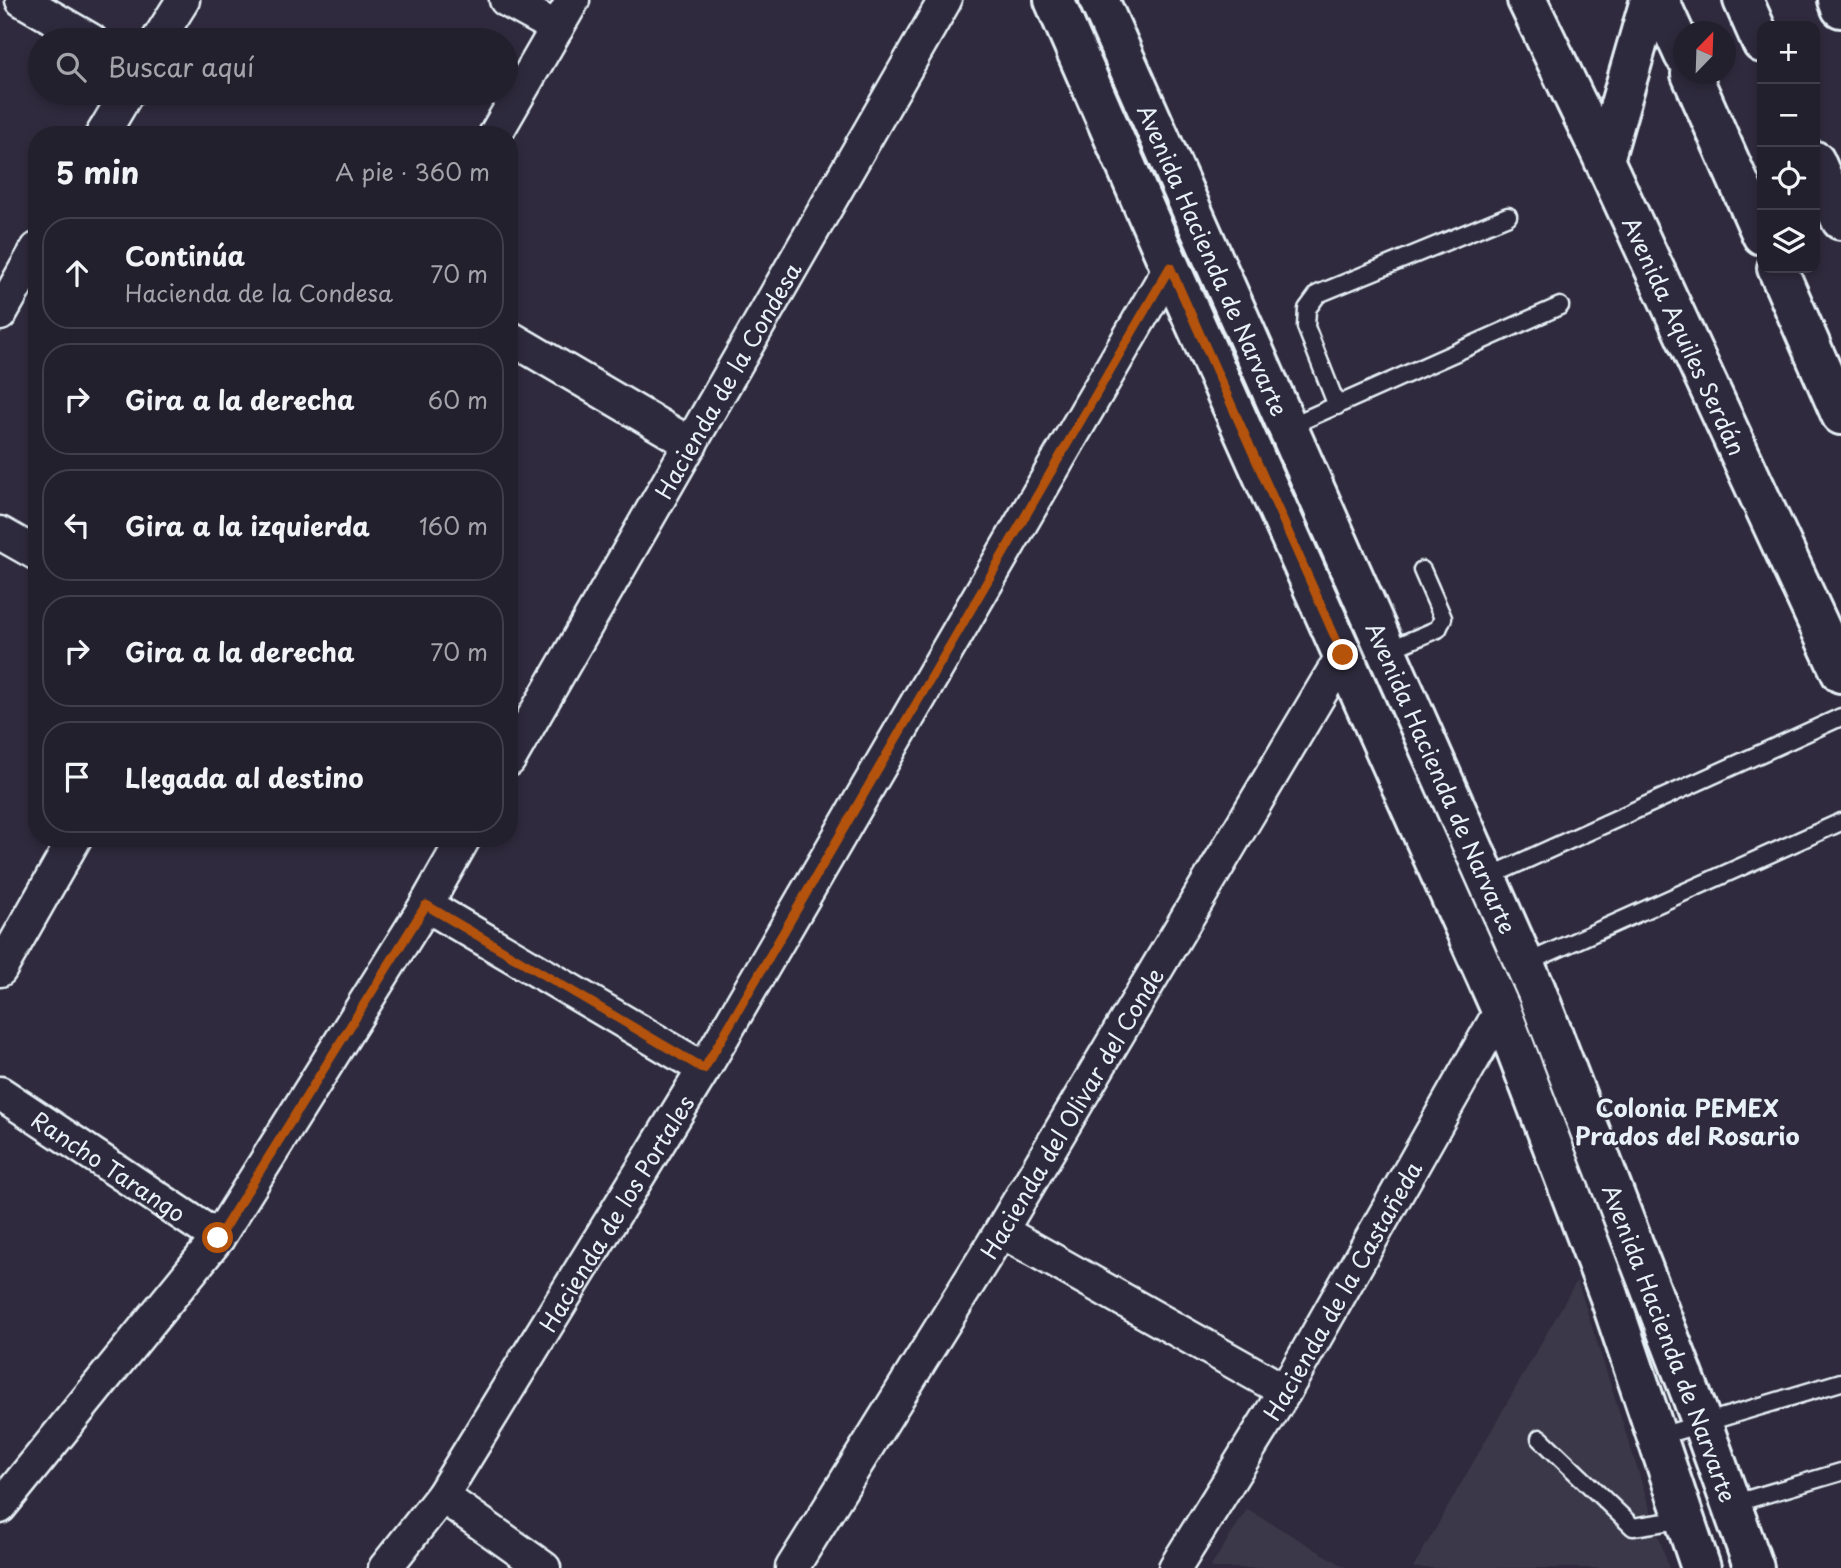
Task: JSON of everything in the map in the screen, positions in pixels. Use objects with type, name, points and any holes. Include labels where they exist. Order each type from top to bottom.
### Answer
[{"type":"street","points":[[22,0],[70,28]]},
{"type":"street","points":[[166,28],[183,0]]},
{"type":"street","points":[[506,0],[557,28]]},
{"type":"street","points":[[518,95],[573,0]]},
{"type":"street","name":"Hacienda de la Condesa","points":[[518,744],[945,0]]},
{"type":"street","name":"Avenida Hacienda de Narvarte","points":[[1099,0],[1524,964],[1702,1423],[1754,1568]]},
{"type":"street","name":"Avenida Aquiles Serdán","points":[[1527,0],[1604,160],[1841,673]]},
{"type":"street","points":[[1604,160],[1650,0]]},
{"type":"street","points":[[1659,0],[1673,31]]},
{"type":"street","points":[[1743,0],[1757,32]]},
{"type":"street","points":[[1838,0],[1841,8]]},
{"type":"street","name":"Avenida Hacienda de Narvarte","points":[[1057,1],[1170,267],[1501,1010],[1609,1295],[1701,1568]]},
{"type":"street","points":[[1695,84],[1757,224]]},
{"type":"street","points":[[108,126],[120,105]]},
{"type":"street","points":[[500,126],[512,105]]},
{"type":"street","points":[[1820,172],[1841,220]]},
{"type":"street","points":[[0,314],[28,265]]},
{"type":"street","name":"Hacienda de los Portales","points":[[384,1568],[442,1496],[704,1069],[1170,267]]},
{"type":"street","points":[[1779,273],[1841,415]]},
{"type":"street","points":[[518,342],[691,444]]},
{"type":"street","points":[[0,533],[28,549]]},
{"type":"street","name":"Hacienda del Olivar del Conde","points":[[792,1568],[1001,1231],[1343,655]]},
{"type":"street","points":[[0,970],[70,847]]},
{"type":"street","points":[[0,1507],[218,1238],[426,905],[459,847]]},
{"type":"street","points":[[426,905],[704,1069]]},
{"type":"street","name":"Hacienda de la Castañeda","points":[[1175,1568],[1285,1391],[1501,1010]]},
{"type":"street","name":"Rancho Tarango","points":[[0,1093],[218,1238]]},
{"type":"street","points":[[1001,1231],[1285,1391]]},
{"type":"street","points":[[442,1496],[544,1568]]},
{"type":"lane","points":[[1337,406],[1306,327],[1307,309],[1318,294],[1508,216]]},
{"type":"lane","points":[[1288,427],[1560,306]]},
{"type":"lane","points":[[1386,651],[1438,629],[1443,618],[1422,570]]},
{"type":"lane","points":[[1486,877],[1841,717]]},
{"type":"lane","points":[[1524,964],[1841,822]]},
{"type":"lane","points":[[1657,1437],[1841,1382]]},
{"type":"lane","points":[[1539,1438],[1633,1527],[1685,1519]]},
{"type":"lane","points":[[1732,1504],[1841,1472]]},
{"type":"shaded area","points":[[1577,1280],[1669,1568],[1413,1568],[1467,1473]]},
{"type":"shaded area","points":[[1247,1509],[1347,1568],[1210,1568]]},
{"type":"district","name":"Colonia PEMEX Prados del Rosario","points":[[1687,1121]]},
{"type":"route","points":[[218,1238],[426,905],[704,1069],[1170,267],[1343,655]]}]
